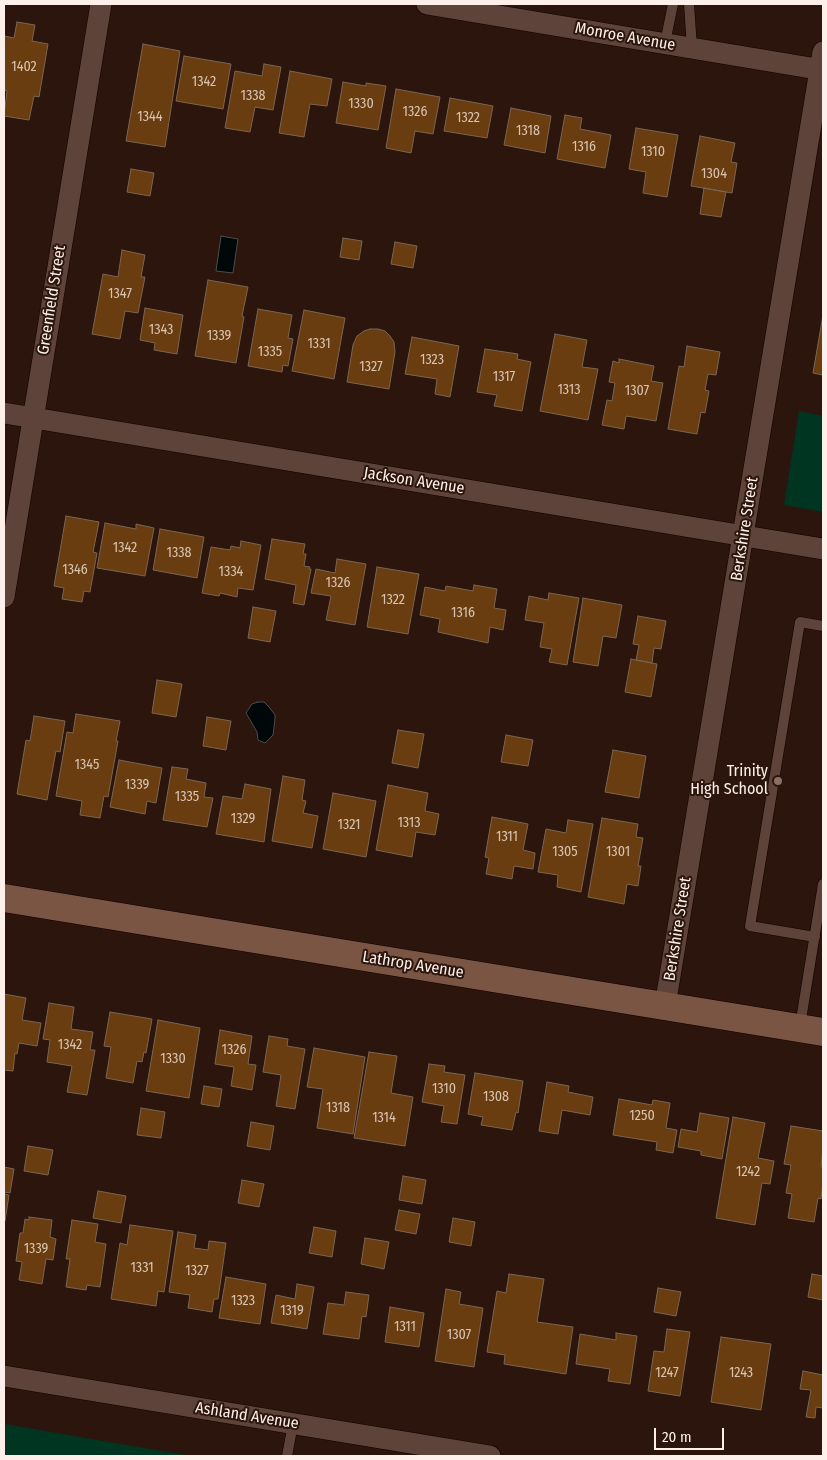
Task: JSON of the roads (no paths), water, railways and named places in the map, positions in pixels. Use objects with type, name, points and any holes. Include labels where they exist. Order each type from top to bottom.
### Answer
[{"type":"street","name":"Greenfield Street","points":[[4,597],[101,4]]},
{"type":"street","name":"Monroe Avenue","points":[[427,4],[692,48],[822,64]]},
{"type":"street","name":"Berkshire Street","points":[[665,1006],[822,64]]},
{"type":"street","name":"Jackson Avenue","points":[[4,414],[823,549]]},
{"type":"street","name":"Lathrop Avenue","points":[[4,898],[811,1030]]},
{"type":"street","name":"Ashland Avenue","points":[[4,1376],[490,1456]]},
{"type":"lane","points":[[665,43],[673,4]]},
{"type":"lane","points":[[689,4],[692,48]]},
{"type":"lane","points":[[814,937],[750,926],[800,622],[823,626]]},
{"type":"lane","points":[[811,1030],[814,937],[823,884]]},
{"type":"lane","points":[[287,1456],[293,1424]]},
{"type":"place","name":"Trinity High School","points":[[778,781]]}]
